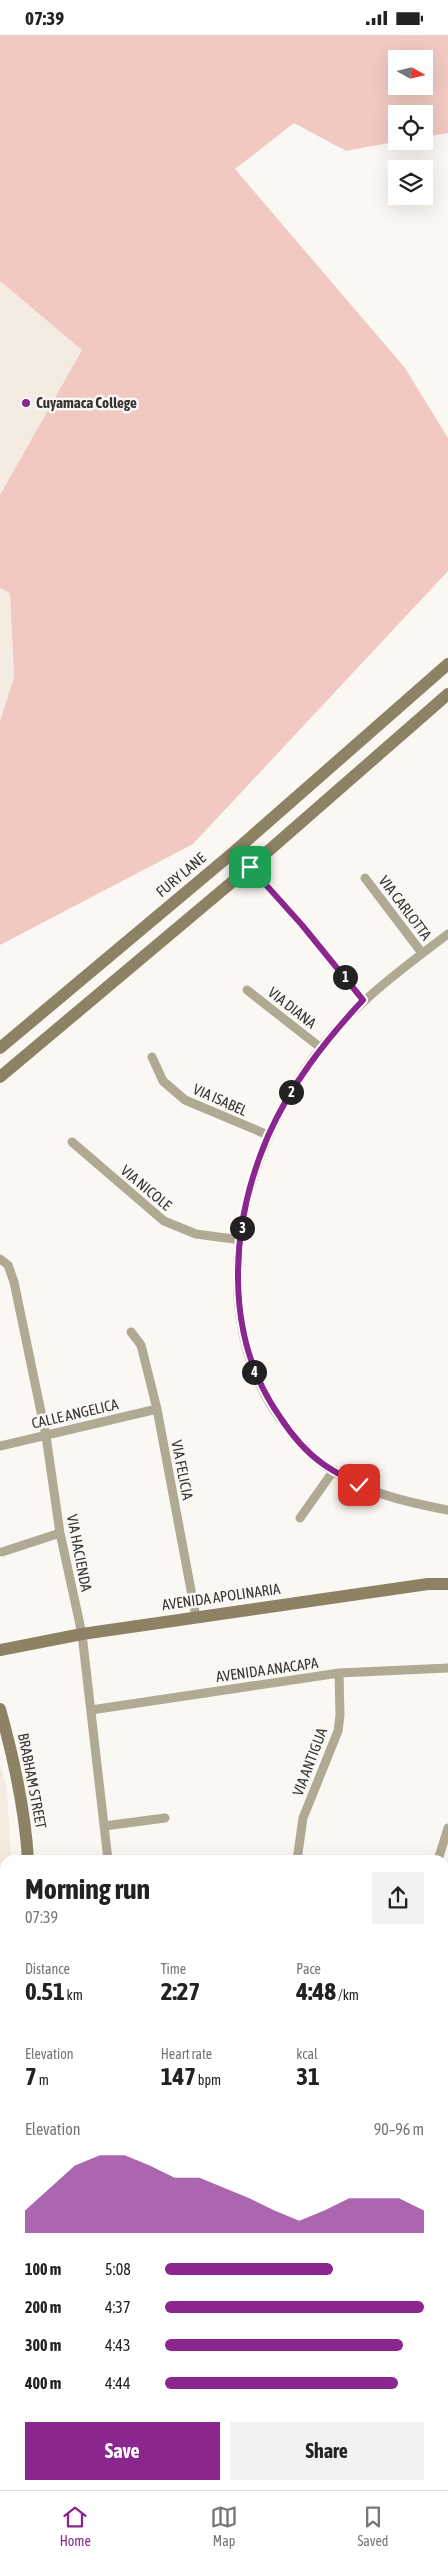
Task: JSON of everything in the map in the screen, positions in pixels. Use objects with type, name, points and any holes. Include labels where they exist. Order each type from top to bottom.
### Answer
[{"type":"main road","name":"FURY LANE","points":[[0,1048],[235,851],[448,664]]},
{"type":"main road","points":[[0,1077],[250,867],[448,694]]},
{"type":"main road","name":"AVENIDA APOLINARIA","points":[[0,1651],[82,1634],[428,1584],[448,1584]]},
{"type":"main road","name":"BRABHAM STREET","points":[[0,1709],[17,1776],[26,1829],[28,1855]]},
{"type":"street","points":[[235,851],[302,925],[363,1000]]},
{"type":"street","name":"VIA CARLOTTA","points":[[365,878],[422,953]]},
{"type":"street","points":[[448,934],[363,1000],[321,1048],[302,1075],[268,1135],[254,1175],[240,1239],[238,1297],[249,1360],[268,1400],[294,1437],[322,1464],[359,1485],[393,1497],[448,1510]]},
{"type":"street","name":"VIA DIANA","points":[[246,989],[321,1048]]},
{"type":"street","name":"VIA ISABEL","points":[[152,1057],[163,1081],[185,1101],[268,1135]]},
{"type":"street","name":"VIA NICOLE","points":[[72,1142],[164,1221],[196,1234],[240,1239]]},
{"type":"street","name":"VIA HACIENDA","points":[[0,1259],[8,1265],[14,1282],[46,1436],[60,1533],[82,1634],[107,1855]]},
{"type":"street","name":"VIA FELICIA","points":[[131,1332],[142,1345],[157,1409],[196,1617]]},
{"type":"street","name":"CALLE ANGELICA","points":[[0,1446],[157,1409]]},
{"type":"street","points":[[300,1519],[334,1470]]},
{"type":"street","points":[[2,1552],[60,1533]]},
{"type":"street","name":"AVENIDA ANACAPA","points":[[91,1710],[339,1673],[448,1668]]},
{"type":"street","name":"VIA ANTIGUA","points":[[298,1855],[303,1818],[338,1731],[340,1715],[339,1673]]},
{"type":"street","points":[[104,1825],[165,1818]]},
{"type":"street","points":[[440,1855],[448,1828]]},
{"type":"shaded area","points":[[0,35],[448,35],[448,133],[433,136],[433,105],[388,105],[388,143],[346,151],[294,123],[235,169],[405,368],[448,438],[448,571],[193,844],[0,945],[0,721],[14,678],[10,593],[0,588],[0,495],[82,350],[0,281]]},
{"type":"shaded area","name":"Cuyamaca College","points":[[0,281],[82,350],[0,495]]},
{"type":"shaded area","points":[[0,588],[10,593],[14,678],[0,721]]},
{"type":"shaded area","points":[[0,1764],[7,1788],[11,1855],[0,1855]]},
{"type":"place","name":"Cuyamaca College","points":[[26,403]]},
{"type":"route","points":[[250,867],[302,925],[363,1000],[338,1027],[306,1067],[268,1135],[254,1175],[244,1214],[238,1273],[238,1297],[249,1360],[268,1400],[294,1437],[322,1464],[359,1485]]}]
